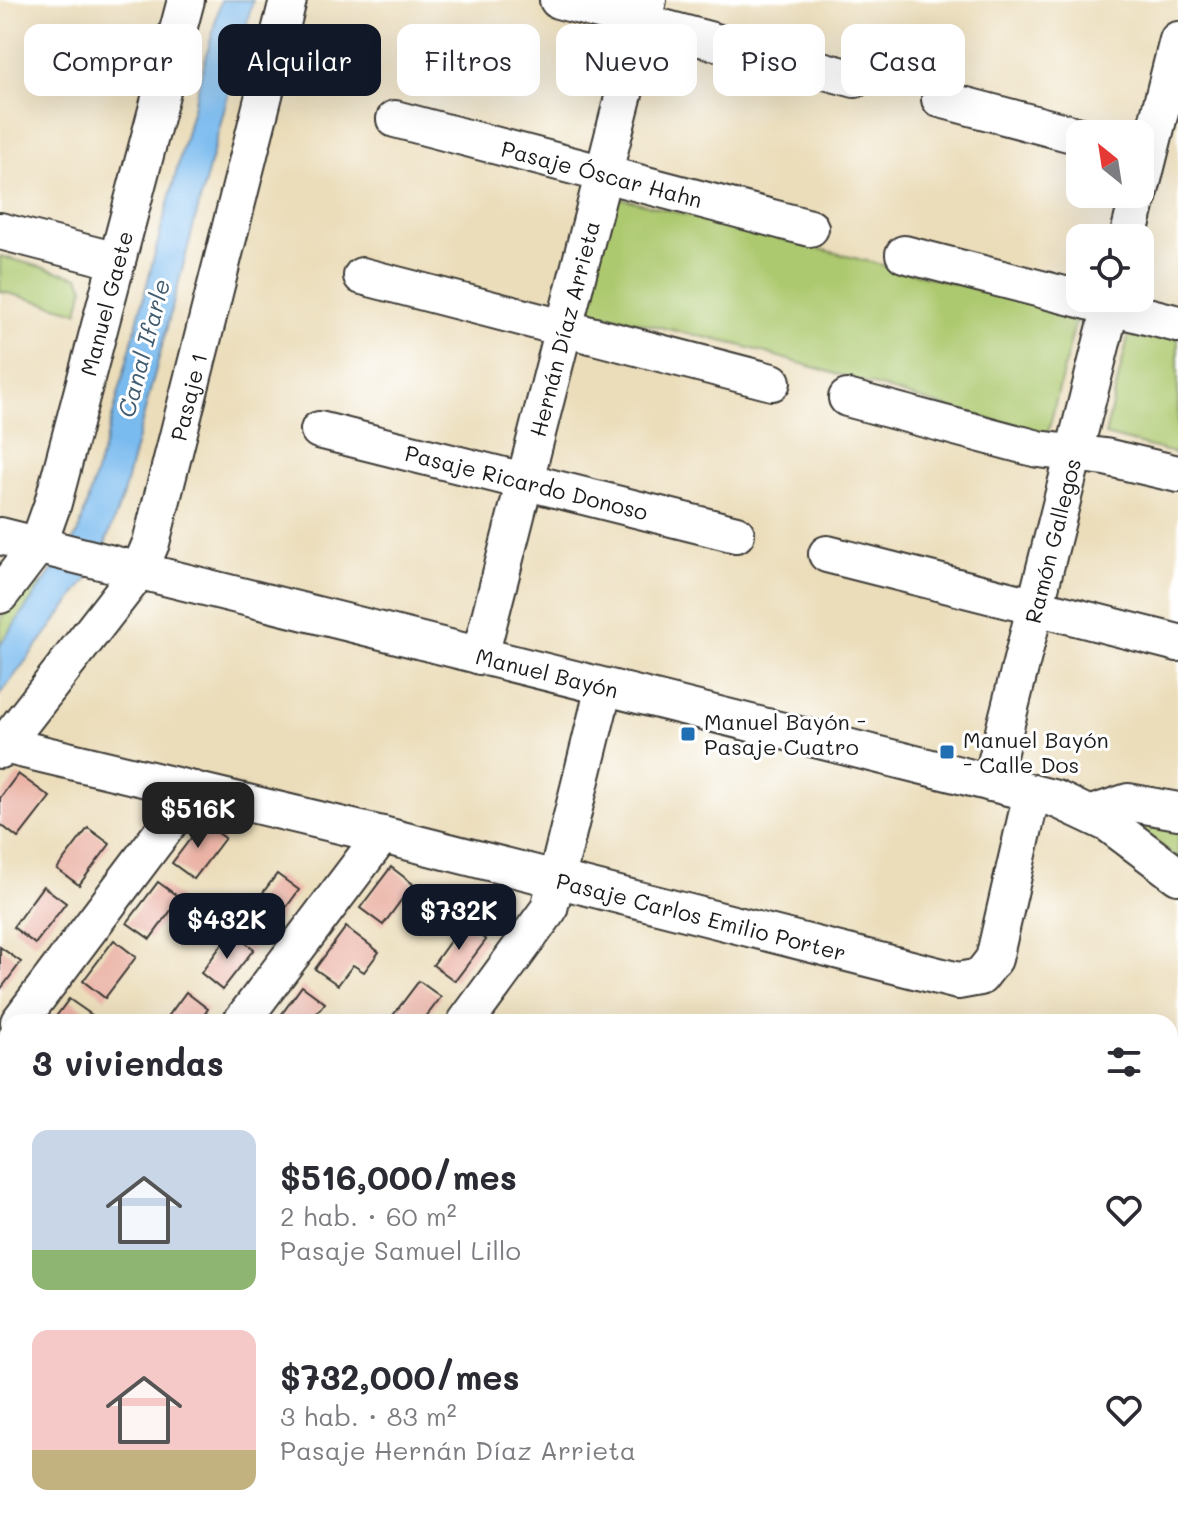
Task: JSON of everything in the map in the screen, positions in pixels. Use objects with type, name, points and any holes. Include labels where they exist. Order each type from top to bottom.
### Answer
[{"type":"street","name":"Manuel Gaete","points":[[0,595],[46,547],[53,503],[186,0]]},
{"type":"street","name":"Pasaje 1","points":[[2,748],[123,567],[151,543],[288,0]]},
{"type":"street","points":[[558,0],[645,11],[841,74]]},
{"type":"street","name":"Hernán Díaz Arrieta","points":[[480,656],[645,11]]},
{"type":"street","points":[[1156,156],[1178,40]]},
{"type":"street","points":[[940,99],[1066,132]]},
{"type":"street","name":"Pasaje Óscar Hahn","points":[[395,119],[810,228]]},
{"type":"street","points":[[0,231],[117,261]]},
{"type":"street","points":[[904,254],[1066,291]]},
{"type":"street","points":[[362,276],[772,382]]},
{"type":"street","name":"Ramón Gallegos","points":[[991,783],[1109,312]]},
{"type":"street","points":[[1142,312],[1178,324]]},
{"type":"street","points":[[847,398],[1038,449],[1105,457],[1178,474]]},
{"type":"street","name":"Pasaje Ricardo Donoso","points":[[319,430],[736,534]]},
{"type":"street","name":"Manuel Bayón","points":[[0,536],[1032,793],[1091,814],[1178,876]]},
{"type":"street","points":[[827,554],[1178,643]]},
{"type":"street","points":[[472,1014],[545,918],[604,687]]},
{"type":"street","name":"Pasaje Carlos Emilio Porter","points":[[2,748],[382,835],[958,981],[980,977],[994,959],[1032,793]]},
{"type":"street","points":[[25,1014],[194,790]]},
{"type":"street","points":[[1091,814],[1128,802],[1178,811]]},
{"type":"street","points":[[247,1014],[382,835]]},
{"type":"green space","points":[[613,196],[1077,315],[1047,437],[739,345],[585,310]]},
{"type":"green space","points":[[0,256],[79,277],[84,287],[78,312],[0,291]]},
{"type":"green space","points":[[1131,325],[1178,338],[1178,454],[1105,435]]},
{"type":"green space","points":[[44,583],[0,645],[1,620],[7,603],[21,592]]},
{"type":"green space","points":[[1121,814],[1178,826],[1178,859]]},
{"type":"water","name":"Canal Ifarle","points":[[221,0],[253,0],[247,24],[218,24],[218,96],[228,96],[122,498],[97,566],[0,695],[0,645],[78,533],[110,426],[196,96],[202,96],[202,73]]},
{"type":"building","points":[[18,774],[50,797],[18,838],[0,824],[0,798]]},
{"type":"building","points":[[203,822],[225,838],[194,879],[172,863]]},
{"type":"building","points":[[88,828],[110,844],[79,885],[57,869]]},
{"type":"building","points":[[391,867],[413,884],[383,925],[360,908]]},
{"type":"building","points":[[277,874],[299,890],[268,932],[246,915]]},
{"type":"building","points":[[158,882],[180,898],[150,939],[127,923]]},
{"type":"building","points":[[43,886],[66,903],[35,944],[13,927]]},
{"type":"building","points":[[463,923],[486,940],[455,981],[433,965]]},
{"type":"building","points":[[346,927],[379,952],[364,972],[353,965],[338,985],[315,969]]},
{"type":"building","points":[[231,932],[254,949],[222,990],[201,973]]},
{"type":"building","points":[[114,940],[136,957],[105,998],[83,981]]},
{"type":"building","points":[[0,947],[21,962],[0,990]]},
{"type":"building","points":[[419,981],[441,997],[428,1014],[394,1014]]},
{"type":"building","points":[[302,986],[325,1003],[316,1014],[282,1014]]},
{"type":"building","points":[[186,992],[208,1009],[205,1014],[170,1014]]},
{"type":"building","points":[[69,999],[91,1014],[58,1014]]},
{"type":"place","name":"Manuel Bayón - Pasaje Cuatro","points":[[688,734]]},
{"type":"place","name":"Manuel Bayón - Calle Dos","points":[[947,752]]}]
